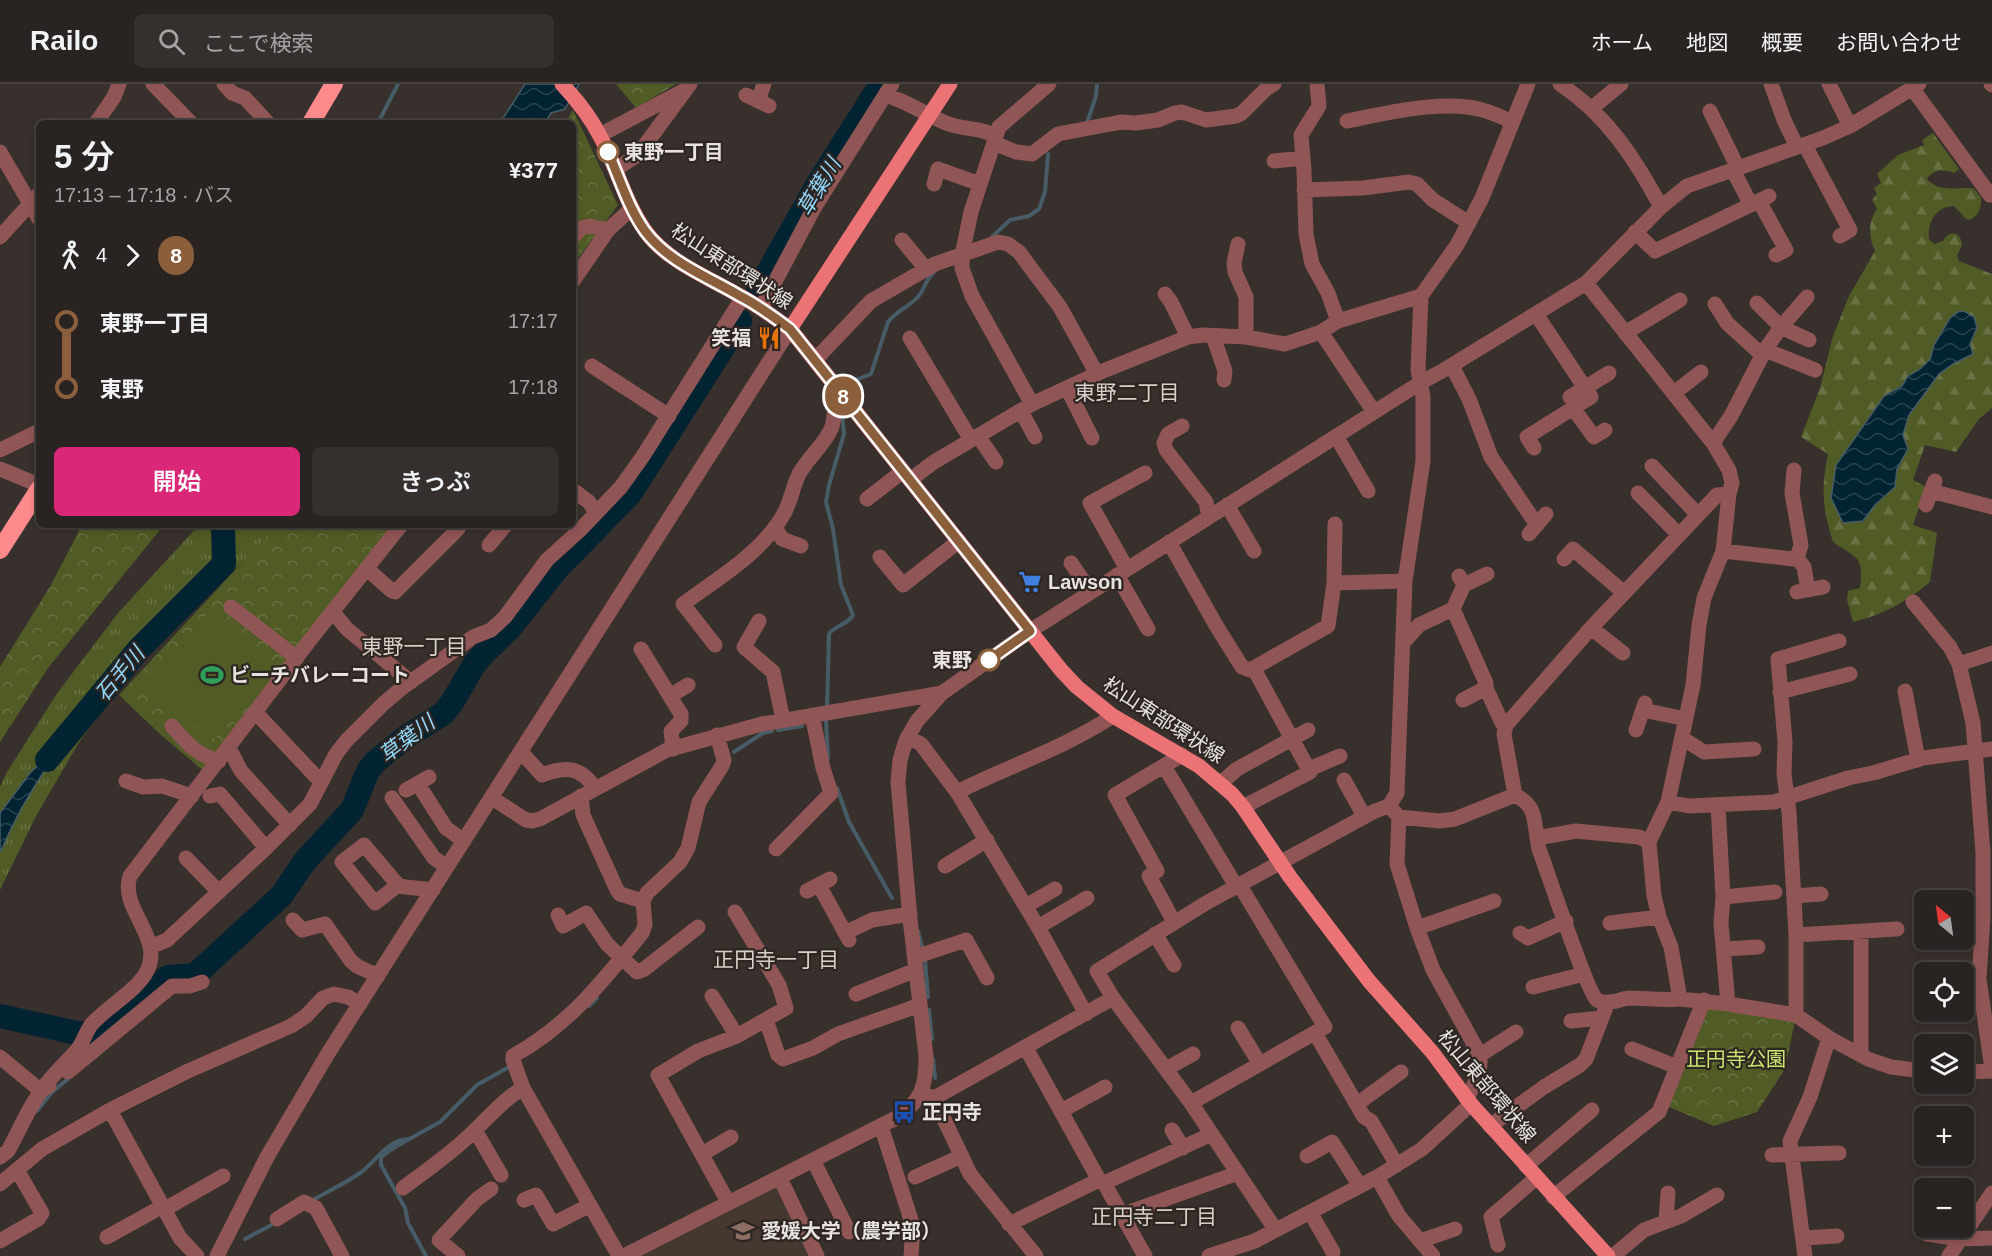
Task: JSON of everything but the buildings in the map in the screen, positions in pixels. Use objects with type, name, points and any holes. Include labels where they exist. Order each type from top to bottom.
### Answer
[{"type":"highway","points":[[312,120],[334,84]]},
{"type":"highway","points":[[0,550],[36,492]]},
{"type":"main road","name":"松山東部環状線","points":[[562,84],[580,104],[600,135],[631,209],[645,231],[660,248],[683,264],[761,308],[790,329],[1061,670],[1077,687],[1113,716],[1182,755],[1221,783],[1244,807],[1279,861],[1369,981],[1432,1052],[1468,1101],[1607,1255]]},
{"type":"main road","name":"松山東部環状線","points":[[790,329],[950,84]]},
{"type":"street","points":[[98,120],[114,97],[119,84]]},
{"type":"street","points":[[153,84],[188,120]]},
{"type":"street","points":[[224,84],[232,93],[245,98],[265,120]]},
{"type":"street","points":[[758,101],[764,84]]},
{"type":"street","points":[[1035,437],[1026,408],[972,296],[963,268],[962,255],[971,212],[999,127],[1049,84]]},
{"type":"street","points":[[761,308],[814,208],[888,90],[899,99],[959,128],[978,128],[1016,152],[1032,154],[1058,134],[1111,124],[1158,120],[1182,112],[1206,120],[1236,116],[1273,84]]},
{"type":"street","points":[[1317,84],[1318,106],[1301,135],[1308,252],[1328,293],[1338,321]]},
{"type":"street","points":[[1560,84],[1592,108],[1624,144],[1642,171],[1661,207]]},
{"type":"street","points":[[1592,108],[1621,84]]},
{"type":"street","points":[[1771,84],[1784,120],[1801,146],[1829,203],[1850,230],[1840,236]]},
{"type":"street","points":[[1829,84],[1850,126]]},
{"type":"street","points":[[1209,1256],[1255,1241],[1377,1177],[1422,1149],[1468,1101],[1481,1066],[1480,1054],[1433,970],[1417,928],[1397,864],[1394,812],[1397,793],[1406,582],[1423,461],[1423,397],[1418,370],[1421,296],[1457,245],[1482,198],[1524,85]]},
{"type":"street","points":[[600,135],[688,87]]},
{"type":"street","points":[[616,169],[636,156],[667,118],[688,87]]},
{"type":"street","points":[[1036,1256],[979,1187],[927,1095],[926,1056],[898,782],[900,760],[908,737],[917,722],[942,693],[1030,631],[1227,505],[1420,383],[1452,366],[1586,283],[1661,207],[1687,186],[1801,146],[1850,126],[1909,87],[1990,195]]},
{"type":"street","points":[[1347,120],[1419,107],[1469,107],[1486,110],[1512,122]]},
{"type":"street","points":[[1710,111],[1735,169],[1760,201],[1786,250],[1776,255]]},
{"type":"street","points":[[0,152],[34,199],[0,237]]},
{"type":"street","points":[[1274,161],[1303,158]]},
{"type":"street","points":[[934,183],[938,169],[980,184]]},
{"type":"street","points":[[1304,190],[1363,188],[1409,182],[1417,184],[1433,200],[1469,223]]},
{"type":"street","points":[[1635,232],[1654,250],[1760,201]]},
{"type":"street","points":[[576,277],[608,230],[631,209]]},
{"type":"street","points":[[576,234],[581,228],[590,226],[608,230]]},
{"type":"street","points":[[902,240],[926,269]]},
{"type":"street","points":[[815,360],[871,301],[945,260],[998,242],[1008,244],[1018,252],[1060,307],[1097,374]]},
{"type":"street","points":[[1238,244],[1234,263],[1246,297],[1246,337]]},
{"type":"street","points":[[1238,279],[1252,272]]},
{"type":"street","points":[[1586,283],[1713,442],[1730,470],[1732,483],[1723,550],[1704,598],[1693,685],[1668,802],[1649,842],[1654,896],[1659,917],[1671,947],[1680,999]]},
{"type":"street","points":[[1165,294],[1188,337]]},
{"type":"street","points":[[867,499],[1026,408],[1097,374],[1188,337],[1246,337],[1285,344],[1321,332],[1338,321],[1421,296]]},
{"type":"street","points":[[150,947],[167,940],[290,825],[310,804],[336,754],[383,704],[473,638],[492,630],[505,617],[547,560],[621,487],[669,416],[743,297]]},
{"type":"street","points":[[1713,442],[1731,416],[1763,352],[1807,297]]},
{"type":"street","points":[[1625,333],[1680,300]]},
{"type":"street","points":[[1757,303],[1781,327],[1809,340]]},
{"type":"street","points":[[1715,304],[1732,329],[1763,352],[1815,370]]},
{"type":"street","points":[[1534,448],[1527,437],[1572,402],[1591,397],[1536,314]]},
{"type":"street","points":[[217,1256],[267,1158],[327,1055],[790,329]]},
{"type":"street","points":[[1321,332],[1374,412]]},
{"type":"street","points":[[1213,336],[1222,362],[1224,380]]},
{"type":"street","points":[[910,338],[975,438],[996,462]]},
{"type":"street","points":[[1452,366],[1469,399],[1491,457],[1537,524]]},
{"type":"street","points":[[594,372],[669,416]]},
{"type":"street","points":[[1674,393],[1701,372]]},
{"type":"street","points":[[1586,387],[1609,373]]},
{"type":"street","points":[[1067,388],[1092,438]]},
{"type":"street","points":[[714,645],[683,604],[753,550],[775,527],[789,504],[799,475],[832,427],[836,402],[843,396]]},
{"type":"street","points":[[1572,402],[1594,436],[1605,430]]},
{"type":"street","points":[[1182,426],[1168,434],[1164,442],[1166,450],[1206,502],[1209,517]]},
{"type":"street","points":[[0,450],[36,432]]},
{"type":"street","points":[[1336,436],[1368,491]]},
{"type":"street","points":[[1652,466],[1698,515]]},
{"type":"street","points":[[0,469],[36,486]]},
{"type":"street","points":[[1794,470],[1792,493],[1801,545],[1797,558],[1807,576],[1810,590]]},
{"type":"street","points":[[1145,473],[1090,503],[1148,629]]},
{"type":"street","points":[[576,492],[589,502],[596,513]]},
{"type":"street","points":[[1931,492],[1992,507]]},
{"type":"street","points":[[1638,493],[1679,535]]},
{"type":"street","points":[[1729,494],[1717,495],[1623,592],[1506,725],[1504,734],[1515,795],[1530,806],[1539,849],[1584,974],[1598,1000],[1608,1002],[1629,998],[1704,1000],[1796,1015],[1829,1038],[1861,1055],[1891,1067],[1914,1070]]},
{"type":"street","points":[[1227,505],[1254,551]]},
{"type":"street","points":[[1170,542],[1242,667],[1254,669],[1328,626],[1334,583],[1335,524]]},
{"type":"street","points":[[775,527],[782,539],[801,546]]},
{"type":"street","points":[[159,995],[149,974],[150,947],[146,933],[128,897],[127,886],[130,876],[399,528]]},
{"type":"street","points":[[489,545],[503,528]]},
{"type":"street","points":[[367,569],[395,592],[458,529]]},
{"type":"street","points":[[880,557],[903,585],[959,541]]},
{"type":"street","points":[[1564,559],[1573,549],[1623,592]]},
{"type":"street","points":[[1723,550],[1797,558]]},
{"type":"street","points":[[1071,563],[1091,592]]},
{"type":"street","points":[[1488,574],[1462,580],[1453,609],[1486,683],[1486,688],[1502,723],[1506,725]]},
{"type":"street","points":[[1334,583],[1406,582]]},
{"type":"street","points":[[1913,602],[1950,647],[1959,664],[1976,750],[1985,782],[1988,853],[1979,979],[1992,1056],[1992,1070],[1974,1071]]},
{"type":"street","points":[[231,607],[297,658]]},
{"type":"street","points":[[1403,643],[1419,625],[1453,609]]},
{"type":"street","points":[[333,612],[347,629],[411,682]]},
{"type":"street","points":[[759,621],[744,647],[773,672],[783,720]]},
{"type":"street","points":[[1591,628],[1623,653]]},
{"type":"street","points":[[1796,1015],[1796,934],[1778,659],[1839,641]]},
{"type":"street","points":[[641,649],[681,714],[681,721],[671,731],[673,748]]},
{"type":"street","points":[[1959,664],[1992,653]]},
{"type":"street","points":[[1244,807],[1310,772],[1254,669]]},
{"type":"street","points":[[1780,692],[1850,674]]},
{"type":"street","points":[[670,696],[688,685]]},
{"type":"street","points":[[1463,700],[1486,688]]},
{"type":"street","points":[[1905,691],[1918,760]]},
{"type":"street","points":[[492,798],[526,820],[532,821],[673,748],[783,720],[942,693]]},
{"type":"street","points":[[1636,730],[1644,706],[1686,719]]},
{"type":"street","points":[[256,713],[321,782]]},
{"type":"street","points":[[785,846],[831,793],[823,768],[812,715]]},
{"type":"street","points":[[957,792],[1071,742],[1113,716]]},
{"type":"street","points":[[172,726],[192,749],[203,756],[219,761]]},
{"type":"street","points":[[1221,783],[1237,769],[1308,730]]},
{"type":"street","points":[[717,735],[724,760],[722,766],[699,802],[688,848],[680,862],[647,892],[643,901],[645,924],[642,933],[596,990],[562,1023],[535,1044],[513,1056],[523,1088],[621,1256],[881,1126],[911,1108],[927,1095],[1026,1048],[1113,998]]},
{"type":"street","points":[[908,737],[921,744],[957,792],[1026,906],[1086,1014]]},
{"type":"street","points":[[1682,738],[1704,752],[1754,749]]},
{"type":"street","points":[[229,748],[241,771],[290,825]]},
{"type":"street","points":[[1668,802],[1689,806],[1760,803],[1787,798],[1848,778],[1918,760],[1992,749]]},
{"type":"street","points":[[521,752],[542,775],[565,768],[573,770],[595,788]]},
{"type":"street","points":[[1174,922],[1149,876],[1157,871],[1115,795],[1182,755]]},
{"type":"street","points":[[1309,769],[1340,756]]},
{"type":"street","points":[[1164,766],[1325,1027],[1191,1103]]},
{"type":"street","points":[[1344,780],[1364,816]]},
{"type":"street","points":[[126,781],[143,788],[162,786],[192,796]]},
{"type":"street","points":[[418,784],[446,828],[464,841]]},
{"type":"street","points":[[210,795],[220,794],[266,848]]},
{"type":"street","points":[[1275,1229],[1191,1103],[1113,998],[1097,971],[1237,885],[1364,816],[1394,812],[1440,821],[1455,819],[1515,795]]},
{"type":"street","points":[[581,796],[583,815],[611,862],[620,894],[643,901]]},
{"type":"street","points":[[392,798],[434,858],[447,867]]},
{"type":"street","points":[[1718,805],[1723,897],[1721,923],[1728,1004]]},
{"type":"street","points":[[1538,838],[1576,831],[1639,837],[1649,842]]},
{"type":"street","points":[[945,866],[987,840]]},
{"type":"street","points":[[186,858],[219,892]]},
{"type":"street","points":[[398,885],[403,888],[415,886],[433,890]]},
{"type":"street","points":[[819,885],[847,937],[872,920],[910,914]]},
{"type":"street","points":[[1026,906],[1054,889]]},
{"type":"street","points":[[1723,897],[1775,892]]},
{"type":"street","points":[[1794,896],[1821,894]]},
{"type":"street","points":[[1038,927],[1087,898]]},
{"type":"street","points":[[1417,928],[1494,901]]},
{"type":"street","points":[[558,915],[563,926],[586,913],[607,944],[637,972],[643,970],[699,927]]},
{"type":"street","points":[[728,1202],[658,1075],[698,1051],[737,1036],[786,1008],[775,966],[742,917]]},
{"type":"street","points":[[1610,923],[1659,917]]},
{"type":"street","points":[[293,920],[302,930],[307,931],[325,924],[351,961],[378,976]]},
{"type":"street","points":[[1520,933],[1528,938],[1566,921]]},
{"type":"street","points":[[1796,934],[1897,930]]},
{"type":"street","points":[[1860,933],[1861,1055]]},
{"type":"street","points":[[1155,934],[1174,965]]},
{"type":"street","points":[[856,994],[966,940],[987,978]]},
{"type":"street","points":[[1724,950],[1758,947]]},
{"type":"street","points":[[4,1147],[41,1091],[83,1042],[91,1026],[149,974]]},
{"type":"street","points":[[1533,987],[1584,974]]},
{"type":"street","points":[[1974,979],[1979,979]]},
{"type":"street","points":[[41,1091],[61,1078],[172,986],[190,986],[202,982]]},
{"type":"street","points":[[0,1184],[42,1149],[110,1110],[188,1071],[291,1026],[306,1016],[324,998],[334,993],[360,1004]]},
{"type":"street","points":[[712,996],[737,1036]]},
{"type":"street","points":[[1553,1197],[1659,1112],[1704,1000]]},
{"type":"street","points":[[1490,1126],[1586,1059],[1608,1002]]},
{"type":"street","points":[[766,1020],[778,1055],[783,1059],[813,1048],[838,1034],[920,1005]]},
{"type":"street","points":[[1571,1021],[1602,1018]]},
{"type":"street","points":[[1238,1028],[1260,1064]]},
{"type":"street","points":[[1480,1054],[1516,1032]]},
{"type":"street","points":[[1315,1033],[1364,1117],[1371,1121],[1397,1165]]},
{"type":"street","points":[[1805,1256],[1790,1141],[1810,1097],[1829,1038]]},
{"type":"street","points":[[1026,1048],[1145,1256]]},
{"type":"street","points":[[1632,1049],[1677,1067]]},
{"type":"street","points":[[1166,1069],[1193,1054]]},
{"type":"street","points":[[0,1057],[41,1091]]},
{"type":"street","points":[[1357,1104],[1401,1072]]},
{"type":"street","points":[[1061,1111],[1105,1087]]},
{"type":"street","points":[[403,1188],[447,1155],[505,1099],[523,1088]]},
{"type":"street","points":[[110,1110],[180,1238],[197,1256]]},
{"type":"street","points":[[1526,1166],[1592,1110]]},
{"type":"street","points":[[881,1126],[913,1226],[911,1256]]},
{"type":"street","points":[[475,1130],[492,1169]]},
{"type":"street","points":[[1172,1130],[1183,1148]]},
{"type":"street","points":[[1009,1224],[1212,1134]]},
{"type":"street","points":[[702,1154],[731,1137]]},
{"type":"street","points":[[1307,1156],[1321,1141],[1332,1142],[1360,1186]]},
{"type":"street","points":[[1772,1155],[1839,1153]]},
{"type":"street","points":[[915,1177],[962,1156]]},
{"type":"street","points":[[813,1161],[849,1232]]},
{"type":"street","points":[[0,1241],[38,1219],[42,1213],[17,1170]]},
{"type":"street","points":[[1121,1215],[1238,1173]]},
{"type":"street","points":[[107,1236],[223,1176]]},
{"type":"street","points":[[1377,1177],[1399,1216],[1433,1256]]},
{"type":"street","points":[[780,1178],[817,1256]]},
{"type":"street","points":[[1498,1245],[1491,1217],[1536,1178]]},
{"type":"street","points":[[458,1256],[439,1240],[477,1199],[491,1189]]},
{"type":"street","points":[[1666,1221],[1668,1193]]},
{"type":"street","points":[[1949,1256],[1992,1193]]},
{"type":"street","points":[[524,1200],[536,1195],[553,1224],[590,1205]]},
{"type":"street","points":[[1607,1255],[1644,1230],[1681,1216],[1717,1195]]},
{"type":"street","points":[[277,1219],[304,1202],[316,1208],[342,1256]]},
{"type":"street","points":[[1310,1212],[1333,1252]]},
{"type":"street","points":[[1420,1241],[1455,1229]]},
{"type":"street","points":[[1803,1238],[1837,1236]]},
{"type":"street","points":[[1953,1238],[1992,1238]]},
{"type":"street","points":[[1255,1241],[1259,1256]]},
{"type":"shaded area","name":"愛媛大学（農学部）","points":[[775,1188],[781,1191],[812,1256],[639,1256],[733,1206]]},
{"type":"green space","points":[[616,84],[676,84],[636,108]]},
{"type":"green space","points":[[573,110],[618,205],[576,261],[576,120],[567,120]]},
{"type":"green space","points":[[1933,133],[1959,169],[1954,173],[1936,172],[1927,179],[1942,188],[1973,188],[1981,197],[1979,210],[1970,220],[1966,219],[1954,206],[1938,212],[1931,222],[1929,239],[1934,244],[1943,241],[1949,234],[1957,234],[1962,244],[1957,255],[1959,261],[1992,274],[1992,408],[1979,419],[1956,452],[1925,445],[1913,480],[1926,487],[1913,525],[1937,533],[1930,582],[1894,607],[1853,622],[1847,600],[1848,591],[1860,588],[1860,563],[1853,555],[1833,542],[1824,498],[1824,478],[1828,454],[1801,437],[1820,388],[1833,336],[1849,296],[1875,251],[1870,229],[1877,209],[1872,200],[1877,194],[1874,188],[1881,183],[1877,174],[1898,155],[1924,145],[1922,140]],"holes":[[[1934,345],[1973,354],[1939,374],[1909,415],[1903,435],[1908,450],[1863,521],[1836,465],[1884,396],[1902,386],[1908,376],[1930,359]]]},
{"type":"green space","points":[[80,528],[162,528],[48,668],[0,742],[0,667],[51,585]]},
{"type":"green space","points":[[196,528],[274,528],[260,545],[144,657],[81,739],[36,816],[0,890],[0,853],[12,823],[37,778],[66,739],[30,773],[0,813],[0,787],[7,772],[58,692],[118,613]]},
{"type":"green space","points":[[274,528],[393,528],[206,773],[119,695]]},
{"type":"green space","name":"ビーチバレーコート","points":[[209,612],[274,662],[215,739],[150,688]]},
{"type":"green space","name":"正円寺公園","points":[[1707,1006],[1795,1021],[1785,1069],[1757,1112],[1714,1126],[1667,1106]]},
{"type":"water","points":[[525,84],[579,84],[565,109],[551,113],[547,120],[502,120]]},
{"type":"water","points":[[1964,311],[1974,317],[1977,328],[1970,344],[1973,354],[1939,374],[1909,415],[1903,435],[1908,449],[1897,469],[1895,487],[1875,505],[1863,521],[1843,523],[1831,498],[1836,465],[1884,396],[1902,386],[1908,376],[1930,359],[1934,345],[1950,318]]},
{"type":"water","points":[[69,736],[31,792],[0,853],[0,813],[30,773]]},
{"type":"waterway","points":[[380,120],[398,84]]},
{"type":"waterway","name":"草葉川","points":[[758,290],[819,182],[881,84]]},
{"type":"waterway","points":[[1087,123],[1096,96],[1097,84]]},
{"type":"waterway","points":[[992,237],[1010,220],[1029,216],[1039,209],[1045,192],[1048,154]]},
{"type":"waterway","points":[[853,381],[871,374],[888,322],[918,297],[934,272]]},
{"type":"waterway","name":"草葉川","points":[[0,1016],[95,1035],[168,977],[195,975],[281,896],[305,861],[352,810],[368,771],[375,762],[406,737],[444,713],[484,653],[510,628],[556,570],[630,494],[740,321]]},
{"type":"waterway","points":[[827,708],[829,634],[853,615],[841,585],[833,529],[826,502],[844,434],[842,413]]},
{"type":"waterway","name":"石手川","points":[[47,760],[139,649],[224,564],[223,528]]},
{"type":"waterway","points":[[826,720],[828,758]]},
{"type":"waterway","points":[[778,730],[802,726]]},
{"type":"waterway","points":[[734,752],[763,733],[772,731]]},
{"type":"waterway","points":[[837,788],[849,822],[892,898]]},
{"type":"waterway","points":[[918,931],[923,950]]},
{"type":"waterway","points":[[925,960],[928,997]]},
{"type":"waterway","points":[[589,1006],[597,998]]},
{"type":"waterway","points":[[929,1010],[932,1039]]},
{"type":"waterway","points":[[933,1059],[935,1078]]},
{"type":"waterway","points":[[426,1256],[408,1223],[405,1208],[381,1165],[381,1157],[440,1122],[477,1085],[509,1067]]},
{"type":"waterway","points":[[37,1111],[51,1093],[69,1078]]},
{"type":"waterway","points":[[311,1201],[360,1173],[394,1143],[409,1139]]},
{"type":"waterway","points":[[245,1239],[275,1223]]},
{"type":"bus line","name":"8","points":[[608,152],[631,209],[645,231],[660,248],[683,264],[743,297],[790,329],[1030,631],[989,660]]},
{"type":"place","name":"東野一丁目","points":[[608,152]]},
{"type":"place","name":"笑福","points":[[769,338]]},
{"type":"place","name":"Lawson","points":[[1030,582]]},
{"type":"place","name":"東野","points":[[989,660]]},
{"type":"place","name":"ビーチバレーコート","points":[[212,675]]},
{"type":"place","name":"正円寺","points":[[904,1112]]},
{"type":"place","name":"愛媛大学（農学部）","points":[[743,1231]]},
{"type":"district","name":"東野二丁目","points":[[1127,393]]},
{"type":"district","name":"東野一丁目","points":[[414,647]]},
{"type":"district","name":"正円寺一丁目","points":[[776,960]]},
{"type":"district","name":"正円寺二丁目","points":[[1154,1217]]}]
